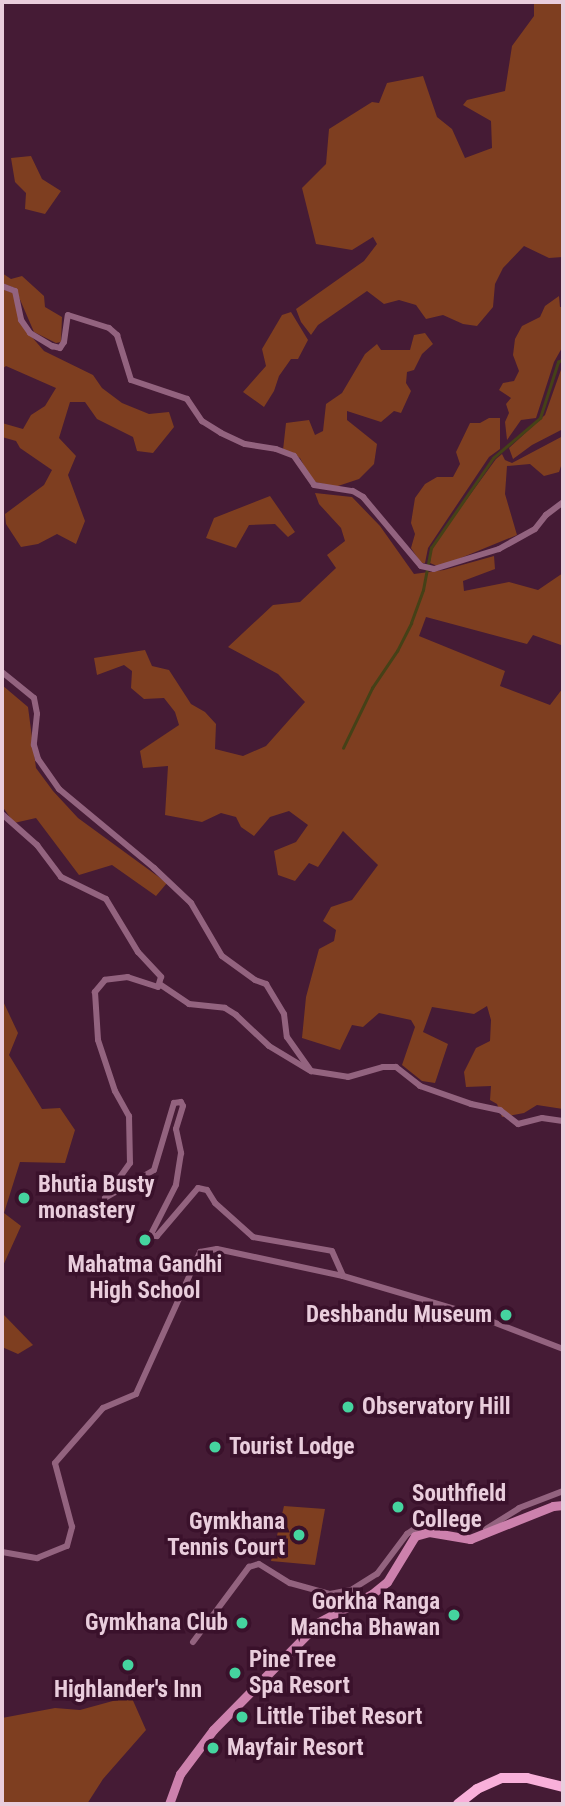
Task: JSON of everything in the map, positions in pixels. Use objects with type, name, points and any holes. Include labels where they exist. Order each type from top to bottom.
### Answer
[{"type":"highway","points":[[458,1804],[477,1789],[502,1778],[527,1778],[563,1787]]},
{"type":"main road","points":[[169,1804],[180,1774],[213,1730],[319,1622],[372,1594],[387,1582],[410,1540],[421,1533],[470,1539],[553,1506],[563,1505]]},
{"type":"street","points":[[2,286],[15,291],[21,320],[30,333],[52,346],[60,348],[64,342],[68,316],[109,328],[117,335],[131,380],[187,399],[202,421],[244,444],[276,449],[293,456],[314,485],[353,491],[363,497],[421,566],[434,569],[499,549],[535,529],[545,515],[563,502]]},
{"type":"street","points":[[2,673],[34,698],[37,706],[34,745],[38,758],[59,789],[155,867],[191,903],[222,956],[255,980],[266,984],[284,1014],[287,1037],[311,1071]]},
{"type":"street","points":[[2,814],[37,845],[61,877],[106,899],[138,952],[161,978],[161,985]]},
{"type":"street","points":[[343,1276],[332,1251],[253,1237],[215,1203],[207,1190],[198,1188],[157,1236],[150,1236],[176,1185],[181,1153],[176,1129],[183,1106],[181,1102],[174,1103],[154,1170],[105,1198],[130,1163],[129,1116],[115,1091],[98,1040],[95,992],[105,980],[128,977],[158,987],[161,985],[189,1004],[225,1009],[236,1015],[270,1046],[311,1071],[348,1077],[383,1067],[396,1067],[420,1086],[471,1104],[500,1110],[518,1124],[542,1118],[563,1121]]},
{"type":"street","points":[[2,1552],[37,1558],[67,1546],[72,1527],[54,1463],[103,1408],[136,1394],[200,1252],[217,1249],[343,1276],[472,1314],[563,1349]]},
{"type":"street","points":[[470,1539],[519,1508],[563,1491]]},
{"type":"street","points":[[193,1642],[249,1567],[259,1564],[290,1583],[316,1591],[330,1594],[351,1590],[377,1574],[407,1534],[413,1530],[421,1533]]},
{"type":"shaded area","points":[[534,2],[563,2],[563,257],[549,258],[524,246],[503,268],[495,284],[493,307],[477,326],[463,324],[443,315],[426,319],[416,305],[399,300],[384,304],[367,291],[318,325],[311,335],[301,322],[296,309],[364,261],[377,244],[373,237],[352,250],[316,244],[302,188],[326,164],[329,129],[372,102],[379,103],[387,83],[423,76],[437,117],[452,129],[465,158],[492,148],[491,121],[463,105],[467,100],[505,91],[512,46],[534,16]]},
{"type":"shaded area","points":[[31,156],[42,179],[61,191],[45,214],[25,209],[26,193],[15,182],[11,158]]},
{"type":"shaded area","points":[[2,273],[11,279],[22,276],[44,296],[45,307],[62,317],[61,342],[56,343],[34,332],[15,288],[2,283]]},
{"type":"shaded area","points":[[2,289],[13,293],[31,336],[44,351],[93,375],[102,388],[122,403],[149,414],[169,412],[174,427],[153,453],[137,451],[133,437],[97,419],[85,402],[70,402],[59,438],[76,456],[68,475],[85,521],[76,544],[57,534],[38,544],[21,547],[6,524],[5,514],[44,485],[52,470],[20,448],[16,441],[2,437],[2,423],[23,429],[31,415],[45,406],[56,388],[6,366],[2,369]]},
{"type":"shaded area","points":[[559,296],[560,307],[563,307],[563,346],[554,362],[536,418],[521,420],[507,440],[505,422],[509,413],[506,404],[511,398],[499,390],[503,383],[514,381],[519,371],[513,355],[515,339],[522,326],[540,317],[545,306]]},
{"type":"shaded area","points":[[291,312],[308,340],[298,359],[291,359],[279,376],[264,407],[243,392],[266,366],[262,349],[282,315]]},
{"type":"shaded area","points":[[425,333],[433,344],[422,354],[414,370],[407,372],[406,383],[411,391],[401,413],[394,411],[381,422],[347,411],[347,420],[377,444],[374,464],[359,479],[335,487],[312,481],[300,458],[283,450],[286,423],[309,420],[315,435],[323,431],[326,404],[342,393],[365,354],[377,344],[381,350],[410,350],[414,335]]},
{"type":"shaded area","points":[[563,364],[563,429],[532,445],[513,459],[509,448],[545,415]]},
{"type":"shaded area","points":[[489,418],[500,418],[500,449],[489,457],[428,548],[425,563],[421,563],[411,548],[415,534],[411,523],[415,498],[425,484],[437,477],[453,477],[460,464],[456,452],[470,423],[480,423]]},
{"type":"shaded area","points":[[563,436],[563,460],[559,472],[544,476],[530,464],[507,466],[505,494],[517,535],[451,562],[437,566],[430,563],[432,547],[496,459],[502,454],[505,460],[512,463]]},
{"type":"shaded area","points":[[315,493],[352,497],[380,526],[414,574],[444,570],[494,556],[495,569],[463,581],[464,591],[509,582],[538,590],[563,573],[561,645],[533,635],[527,644],[426,617],[419,636],[505,671],[500,686],[550,705],[563,688],[563,1109],[537,1105],[524,1113],[502,1117],[497,1104],[490,1100],[491,1086],[466,1087],[464,1072],[476,1048],[490,1041],[491,1020],[487,1006],[474,1014],[432,1007],[423,1032],[448,1044],[435,1083],[422,1081],[402,1065],[415,1027],[411,1020],[379,1013],[363,1027],[352,1025],[340,1050],[302,1038],[306,997],[319,949],[334,941],[336,930],[323,921],[331,907],[352,900],[378,865],[343,831],[318,867],[309,863],[295,881],[278,875],[274,851],[296,842],[308,825],[289,811],[270,817],[254,836],[241,827],[236,817],[221,813],[202,822],[165,815],[168,766],[143,768],[140,751],[179,725],[175,712],[164,698],[144,699],[131,688],[132,671],[124,665],[97,675],[94,658],[145,650],[152,666],[169,670],[191,704],[205,712],[216,724],[215,749],[243,756],[266,746],[305,702],[278,674],[228,647],[273,605],[300,602],[336,568],[327,555],[345,541],[341,528],[319,504]]},
{"type":"shaded area","points":[[270,496],[295,532],[288,537],[275,524],[249,525],[236,548],[206,538],[214,518]]},
{"type":"shaded area","points":[[2,685],[28,707],[36,768],[78,818],[167,883],[156,896],[112,865],[79,875],[36,818],[14,823],[2,806]]},
{"type":"shaded area","points":[[2,999],[18,1033],[9,1055],[42,1109],[60,1108],[75,1130],[65,1163],[20,1162],[4,1213],[21,1226],[2,1268]]},
{"type":"shaded area","points":[[2,1313],[33,1345],[18,1354],[2,1347]]},
{"type":"shaded area","name":"Gymkhana Tennis Court","points":[[284,1506],[325,1509],[315,1565],[271,1561]]},
{"type":"shaded area","points":[[131,1696],[146,1730],[103,1779],[87,1804],[2,1804],[2,1718],[55,1708],[80,1710]]},
{"type":"waterway","points":[[343,748],[372,688],[397,651],[411,623],[423,590],[431,548],[493,458],[540,418],[558,362],[563,359]]},
{"type":"place","name":"Bhutia Busty monastery","points":[[24,1198]]},
{"type":"place","name":"Mahatma Gandhi High School","points":[[145,1240]]},
{"type":"place","name":"Deshbandu Museum","points":[[506,1315]]},
{"type":"place","name":"Observatory Hill","points":[[348,1407]]},
{"type":"place","name":"Tourist Lodge","points":[[215,1447]]},
{"type":"place","name":"Southfield College","points":[[398,1507]]},
{"type":"place","name":"Gymkhana Tennis Court","points":[[299,1535]]},
{"type":"place","name":"Gorkha Ranga Mancha Bhawan","points":[[454,1615]]},
{"type":"place","name":"Gymkhana Club","points":[[242,1623]]},
{"type":"place","name":"Highlander's Inn","points":[[128,1665]]},
{"type":"place","name":"Pine Tree Spa Resort","points":[[235,1673]]},
{"type":"place","name":"Little Tibet Resort","points":[[242,1717]]},
{"type":"place","name":"Mayfair Resort","points":[[213,1748]]}]
